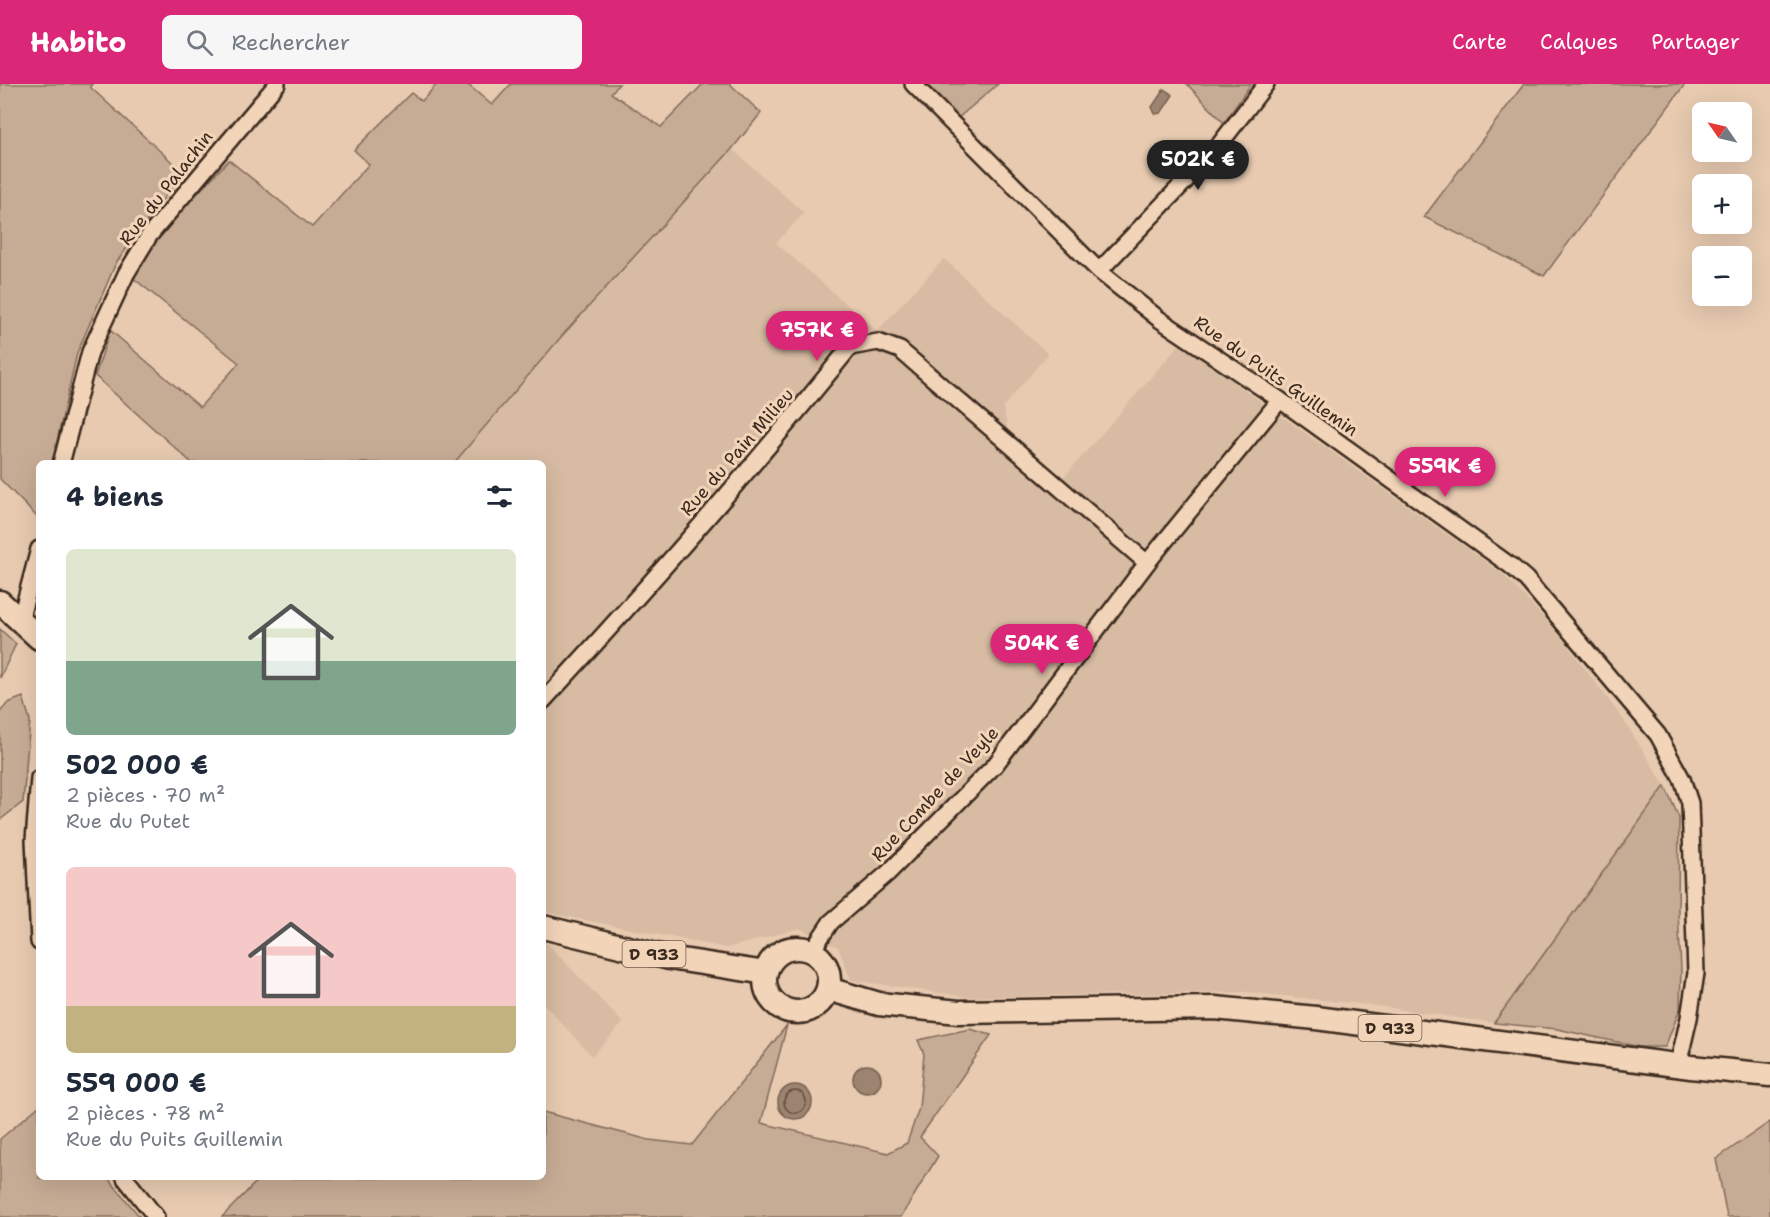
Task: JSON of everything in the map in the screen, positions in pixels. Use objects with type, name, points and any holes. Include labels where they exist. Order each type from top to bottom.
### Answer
[{"type":"main road","points":[[0,602],[36,635]]},
{"type":"main road","name":"D 933","points":[[546,928],[669,958],[766,973]]},
{"type":"main road","points":[[801,948],[811,952],[820,958],[826,967],[829,978],[824,998],[816,1006],[806,1011],[784,1010],[768,995],[765,984],[766,973],[771,961],[789,949],[801,948]]},
{"type":"main road","name":"D 933","points":[[828,989],[879,1004],[959,1012],[1215,1008],[1316,1018],[1770,1075]]},
{"type":"street","name":"Rue du Palachin","points":[[62,460],[90,352],[126,273],[149,236],[277,84]]},
{"type":"street","name":"Rue du Puits Guillemin","points":[[913,84],[1099,271],[1159,319],[1280,400],[1526,579],[1658,735],[1682,778],[1690,803],[1696,973],[1678,1065]]},
{"type":"street","points":[[1099,271],[1216,149],[1266,84]]},
{"type":"street","name":"Rue du Pain Milieu","points":[[546,698],[778,436],[850,347],[878,342],[900,350],[1147,562]]},
{"type":"street","name":"Rue Combe de Veyle","points":[[811,952],[831,922],[888,873],[994,765],[1147,562],[1280,400]]},
{"type":"street","points":[[21,621],[36,561]]},
{"type":"street","points":[[36,815],[34,840],[36,881]]},
{"type":"street","points":[[127,1180],[156,1217]]},
{"type":"shaded area","points":[[0,84],[92,84],[90,87],[183,172],[116,263],[77,353],[53,460],[36,460],[36,516],[0,479]]},
{"type":"shaded area","points":[[437,84],[467,84],[492,105],[511,84],[619,84],[611,93],[661,127],[703,84],[730,84],[761,113],[732,149],[561,337],[457,460],[189,460],[95,376],[110,330],[200,407],[239,363],[132,277],[154,239],[229,160],[312,227],[369,164],[354,150],[411,93],[422,101]]},
{"type":"shaded area","points":[[926,84],[998,84],[958,118]]},
{"type":"shaded area","points":[[1187,84],[1251,84],[1224,123]]},
{"type":"shaded area","points":[[1524,84],[1685,84],[1544,276],[1424,217]]},
{"type":"shaded area","points":[[732,149],[804,213],[776,243],[877,331],[944,259],[1048,354],[1003,407],[1009,437],[1064,477],[1180,344],[1503,574],[1557,632],[1623,719],[1665,786],[1494,1023],[1370,1005],[1246,992],[968,997],[851,980],[838,947],[799,928],[727,948],[546,912],[546,460],[457,460],[561,337]]},
{"type":"shaded area","points":[[0,629],[16,644],[0,678]]},
{"type":"shaded area","points":[[23,697],[30,720],[23,802],[0,820],[0,712],[8,703]]},
{"type":"shaded area","points":[[1665,786],[1679,818],[1678,911],[1681,969],[1680,1009],[1665,1047],[1640,1047],[1557,1029],[1494,1023]]},
{"type":"shaded area","points":[[546,942],[623,1023],[592,1056],[546,1006]]},
{"type":"shaded area","points":[[787,1025],[761,1123],[888,1153],[907,1143],[919,1108],[924,1054],[918,1040],[970,1029],[991,1035],[920,1137],[938,1156],[901,1217],[222,1217],[258,1180],[546,1180],[546,1113],[649,1140],[692,1145]]},
{"type":"shaded area","points":[[36,1109],[36,1180],[110,1180],[140,1217],[0,1217],[0,1139]]},
{"type":"shaded area","points":[[1770,1122],[1770,1217],[1727,1217],[1716,1159]]},
{"type":"water","points":[[1164,89],[1173,95],[1161,113],[1155,114],[1152,107]]},
{"type":"water","points":[[867,1065],[877,1069],[881,1079],[877,1089],[867,1093],[857,1089],[853,1079],[857,1069]]},
{"type":"water","points":[[795,1085],[807,1090],[812,1102],[807,1114],[795,1119],[783,1114],[778,1102],[783,1090]]}]
